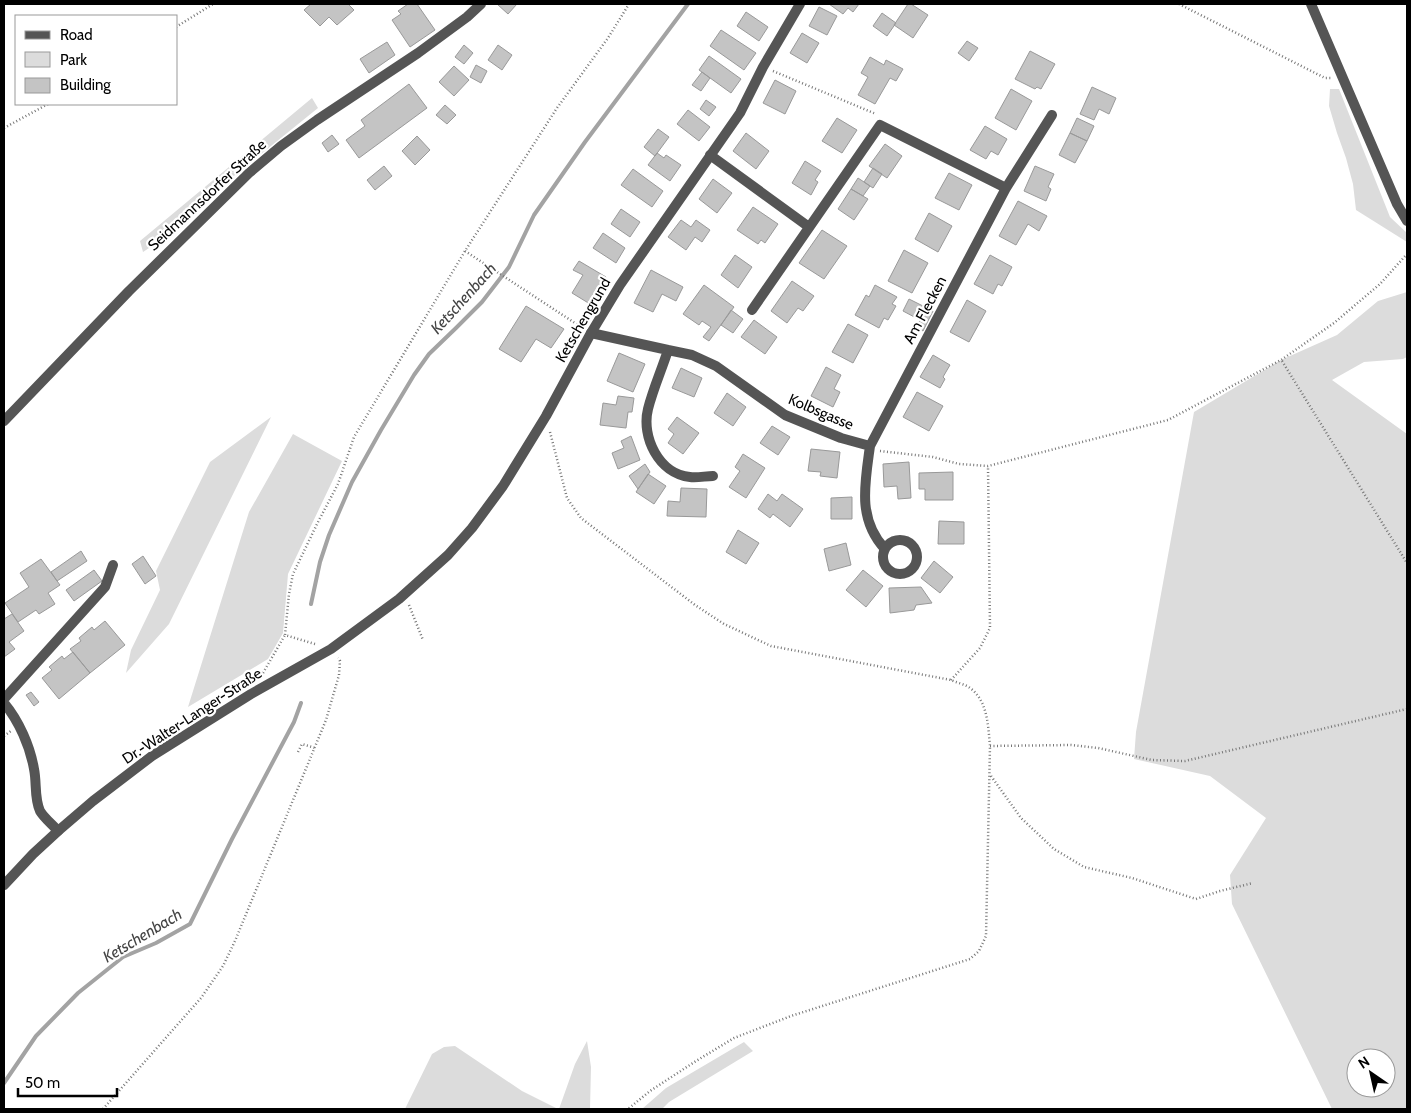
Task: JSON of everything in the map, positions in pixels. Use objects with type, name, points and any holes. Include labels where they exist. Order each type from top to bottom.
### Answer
[{"type":"street","name":"Seidmannsdorfer Straße","points":[[4,420],[129,291],[249,173],[281,146],[418,53],[467,17],[481,4]]},
{"type":"street","name":"Ketschengrund","points":[[362,627],[403,596],[448,555],[472,528],[503,486],[546,416],[591,333],[620,285],[740,113],[763,67],[800,4]]},
{"type":"street","points":[[1311,4],[1396,204],[1407,220]]},
{"type":"street","name":"Am Flecken","points":[[870,446],[1006,188],[1052,115]]},
{"type":"street","points":[[752,310],[880,125],[1006,188]]},
{"type":"street","points":[[710,155],[809,227]]},
{"type":"street","name":"Kolbsgasse","points":[[591,333],[692,356],[716,366],[785,414],[841,438],[870,446]]},
{"type":"street","points":[[668,350],[648,410],[647,434],[656,456],[670,470],[690,477],[713,476]]},
{"type":"street","points":[[870,446],[865,508],[877,540],[885,548]]},
{"type":"street","points":[[4,699],[105,587],[113,565]]},
{"type":"street","name":"Dr.-Walter-Langer-Straße","points":[[4,884],[58,830],[152,756],[251,694],[331,649],[362,627]]},
{"type":"street","points":[[4,703],[19,725],[25,738],[34,768],[37,802],[41,813],[58,830]]},
{"type":"path","points":[[178,26],[213,4]]},
{"type":"path","points":[[261,677],[285,635],[293,574],[338,484],[354,437],[465,251],[558,108],[608,38],[629,4]]},
{"type":"path","points":[[1179,4],[1324,78],[1343,78]]},
{"type":"path","points":[[763,67],[876,113],[880,125]]},
{"type":"path","points":[[4,128],[46,105]]},
{"type":"path","points":[[465,251],[591,333]]},
{"type":"path","points":[[870,446],[878,451],[933,457],[958,464],[988,466],[1168,420],[1281,360],[1334,324],[1380,284],[1407,254]]},
{"type":"path","points":[[1281,360],[1407,564]]},
{"type":"path","points":[[546,416],[567,498],[581,518],[695,605],[724,624],[771,646],[951,680],[970,688],[980,699],[987,714],[990,774],[986,936],[980,951],[970,959],[791,1016],[734,1038],[650,1091],[628,1109]]},
{"type":"path","points":[[951,680],[980,648],[990,628],[988,466]]},
{"type":"path","points":[[403,596],[410,606],[423,640]]},
{"type":"path","points":[[103,1109],[201,998],[223,966],[236,941],[316,748],[339,675],[340,661],[331,649],[285,635]]},
{"type":"path","points":[[990,746],[1071,745],[1098,748],[1152,760],[1185,760],[1407,709]]},
{"type":"path","points":[[298,752],[302,744],[316,748]]},
{"type":"path","points":[[990,774],[1021,818],[1054,849],[1084,867],[1132,878],[1196,899],[1253,883]]},
{"type":"green space","points":[[1330,89],[1339,89],[1390,217],[1407,233],[1407,242],[1356,210],[1353,184],[1329,106]]},
{"type":"green space","points":[[312,98],[318,108],[198,205],[164,238],[143,252],[140,241]]},
{"type":"green space","points":[[1407,292],[1407,357],[1403,359],[1364,362],[1332,380],[1407,434],[1407,1109],[1332,1109],[1232,904],[1230,875],[1266,818],[1210,776],[1134,759],[1136,732],[1194,412],[1281,360],[1337,335],[1378,301]]},
{"type":"green space","points":[[271,417],[169,624],[126,673],[131,650],[160,590],[156,571],[210,462]]},
{"type":"green space","points":[[293,434],[342,461],[288,574],[283,633],[268,659],[188,707],[249,512]]},
{"type":"green space","points":[[587,1041],[591,1067],[590,1109],[559,1109],[575,1064]]},
{"type":"green space","points":[[744,1042],[753,1051],[669,1102],[662,1109],[642,1109],[666,1088]]},
{"type":"green space","points":[[455,1046],[522,1091],[558,1109],[405,1109],[432,1054],[444,1047]]},
{"type":"building","points":[[311,4],[348,4],[354,10],[337,25],[329,17],[320,26],[304,10]]},
{"type":"building","points":[[408,4],[417,4],[435,30],[410,47],[392,20],[401,14],[398,11]]},
{"type":"building","points":[[497,4],[517,4],[508,14]]},
{"type":"building","points":[[829,4],[859,4],[853,12],[848,8],[843,14]]},
{"type":"building","points":[[908,4],[928,15],[913,38],[894,25]]},
{"type":"building","points":[[819,7],[837,16],[827,35],[809,26]]},
{"type":"building","points":[[746,12],[768,27],[759,41],[737,26]]},
{"type":"building","points":[[882,13],[896,23],[887,36],[873,26]]},
{"type":"building","points":[[721,30],[756,53],[744,70],[710,46]]},
{"type":"building","points":[[802,33],[819,43],[807,63],[790,53]]},
{"type":"building","points":[[967,41],[978,48],[969,61],[958,53]]},
{"type":"building","points":[[387,42],[395,55],[369,73],[360,59]]},
{"type":"building","points":[[464,45],[473,53],[464,64],[455,57]]},
{"type":"building","points":[[498,45],[512,55],[502,70],[488,60]]},
{"type":"building","points":[[1030,51],[1055,64],[1041,89],[1037,87],[1035,89],[1015,79]]},
{"type":"building","points":[[709,56],[741,79],[731,93],[699,70]]},
{"type":"building","points":[[870,57],[884,65],[886,60],[903,69],[896,81],[890,78],[875,104],[858,95],[868,77],[861,73]]},
{"type":"building","points":[[476,65],[487,71],[481,83],[470,77]]},
{"type":"building","points":[[454,66],[469,80],[454,96],[439,82]]},
{"type":"building","points":[[702,72],[710,78],[701,91],[692,85]]},
{"type":"building","points":[[775,80],[796,91],[785,114],[763,103]]},
{"type":"building","points":[[409,84],[427,108],[359,158],[346,140],[365,126],[361,120]]},
{"type":"building","points":[[1092,87],[1116,98],[1109,114],[1099,109],[1094,120],[1080,114]]},
{"type":"building","points":[[1011,89],[1032,101],[1016,130],[995,118]]},
{"type":"building","points":[[706,100],[716,107],[709,116],[700,109]]},
{"type":"building","points":[[445,105],[456,115],[447,124],[436,115]]},
{"type":"building","points":[[688,110],[710,127],[699,141],[677,124]]},
{"type":"building","points":[[837,118],[857,130],[842,153],[822,141]]},
{"type":"building","points":[[1077,118],[1094,126],[1087,141],[1070,133]]},
{"type":"building","points":[[985,126],[1007,139],[998,155],[991,151],[986,159],[970,150]]},
{"type":"building","points":[[658,129],[669,137],[655,156],[644,147]]},
{"type":"building","points":[[746,133],[769,151],[756,169],[733,151]]},
{"type":"building","points":[[1070,133],[1087,141],[1075,163],[1059,155]]},
{"type":"building","points":[[332,135],[339,144],[328,152],[322,143]]},
{"type":"building","points":[[417,136],[430,150],[415,165],[402,151]]},
{"type":"building","points":[[885,144],[902,156],[887,178],[869,166]]},
{"type":"building","points":[[657,153],[664,158],[666,155],[681,165],[670,181],[648,165]]},
{"type":"building","points":[[805,161],[821,171],[815,180],[818,182],[811,195],[792,183]]},
{"type":"building","points":[[384,166],[392,176],[375,190],[367,180]]},
{"type":"building","points":[[1035,166],[1054,174],[1048,187],[1051,189],[1046,201],[1024,191]]},
{"type":"building","points":[[873,168],[882,174],[873,188],[864,182]]},
{"type":"building","points":[[633,169],[663,191],[652,207],[621,185]]},
{"type":"building","points":[[949,173],[972,185],[959,210],[935,198]]},
{"type":"building","points":[[858,178],[870,186],[863,196],[851,189]]},
{"type":"building","points":[[713,179],[732,193],[717,213],[699,199]]},
{"type":"building","points":[[851,189],[868,199],[854,220],[838,209]]},
{"type":"building","points":[[1018,201],[1047,216],[1039,231],[1028,224],[1016,245],[999,236]]},
{"type":"building","points":[[753,207],[778,224],[765,243],[761,240],[758,244],[737,230]]},
{"type":"building","points":[[621,209],[640,222],[630,237],[611,224]]},
{"type":"building","points":[[929,213],[952,226],[938,252],[915,239]]},
{"type":"building","points":[[681,220],[691,227],[696,220],[710,230],[702,242],[695,237],[686,250],[668,237]]},
{"type":"building","points":[[822,230],[847,246],[824,279],[799,263]]},
{"type":"building","points":[[603,233],[625,248],[616,263],[593,248]]},
{"type":"building","points":[[904,250],[928,263],[912,293],[888,281]]},
{"type":"building","points":[[735,255],[752,267],[738,288],[721,275]]},
{"type":"building","points":[[990,255],[1012,267],[1002,286],[998,284],[993,294],[974,284]]},
{"type":"building","points":[[579,261],[606,277],[590,304],[572,293],[583,275],[573,270]]},
{"type":"building","points":[[651,270],[683,287],[676,301],[662,294],[653,312],[634,303]]},
{"type":"building","points":[[792,281],[814,296],[803,311],[798,308],[787,323],[771,311]]},
{"type":"building","points":[[704,285],[734,307],[709,341],[703,337],[711,327],[702,321],[699,325],[683,314]]},
{"type":"building","points":[[875,285],[897,297],[892,304],[896,306],[888,320],[884,318],[879,328],[855,315],[866,295],[869,297]]},
{"type":"building","points":[[909,299],[933,311],[923,331],[917,327],[920,320],[903,311]]},
{"type":"building","points":[[967,300],[986,311],[969,342],[950,332]]},
{"type":"building","points":[[526,306],[564,329],[551,348],[536,339],[521,362],[499,349]]},
{"type":"building","points":[[731,310],[743,319],[733,333],[721,325]]},
{"type":"building","points":[[754,320],[777,337],[765,354],[741,337]]},
{"type":"building","points":[[848,324],[868,335],[853,363],[832,352]]},
{"type":"building","points":[[619,353],[645,364],[633,392],[607,381]]},
{"type":"building","points":[[933,355],[950,365],[943,377],[945,379],[940,388],[920,377]]},
{"type":"building","points":[[826,367],[841,375],[834,389],[840,392],[833,407],[811,396]]},
{"type":"building","points":[[681,368],[702,378],[694,397],[672,388]]},
{"type":"building","points":[[917,392],[943,406],[929,431],[903,417]]},
{"type":"building","points":[[727,393],[746,407],[733,426],[714,413]]},
{"type":"building","points":[[618,396],[634,398],[632,412],[628,412],[626,428],[600,425],[603,403],[616,405]]},
{"type":"building","points":[[677,417],[699,433],[683,454],[668,443],[674,434],[668,429]]},
{"type":"building","points":[[772,426],[790,437],[778,455],[760,443]]},
{"type":"building","points":[[631,436],[640,460],[618,469],[612,453],[624,448],[621,441]]},
{"type":"building","points":[[811,449],[840,452],[837,478],[820,476],[821,472],[808,471]]},
{"type":"building","points":[[743,454],[765,468],[746,498],[729,487],[740,471],[735,467]]},
{"type":"building","points":[[909,462],[911,498],[898,499],[897,486],[884,487],[883,464]]},
{"type":"building","points":[[645,464],[650,472],[638,489],[629,476]]},
{"type":"building","points":[[953,472],[953,500],[925,500],[925,489],[919,489],[919,473]]},
{"type":"building","points":[[648,474],[666,486],[654,504],[636,492]]},
{"type":"building","points":[[681,488],[707,489],[706,517],[667,516],[668,501],[680,502]]},
{"type":"building","points":[[768,494],[777,501],[782,494],[803,509],[790,527],[773,514],[770,518],[758,509]]},
{"type":"building","points":[[852,497],[852,519],[831,519],[831,498]]},
{"type":"building","points":[[939,521],[964,522],[964,544],[938,544]]},
{"type":"building","points":[[738,530],[759,543],[746,564],[726,552]]},
{"type":"building","points":[[846,543],[851,565],[829,571],[824,549]]},
{"type":"building","points":[[81,551],[87,561],[57,581],[51,572]]},
{"type":"building","points":[[143,556],[156,576],[145,584],[132,564]]},
{"type":"building","points":[[41,559],[60,585],[48,593],[55,604],[39,614],[36,610],[18,622],[5,603],[29,587],[20,573]]},
{"type":"building","points":[[934,561],[953,577],[940,593],[921,578]]},
{"type":"building","points":[[94,570],[102,581],[74,601],[66,590]]},
{"type":"building","points":[[863,570],[883,586],[866,607],[846,590]]},
{"type":"building","points":[[921,587],[932,603],[916,605],[914,610],[890,613],[889,588]]},
{"type":"building","points":[[12,614],[24,631],[9,642],[15,649],[4,657],[4,619]]},
{"type":"building","points":[[105,621],[125,645],[90,673],[70,649],[81,641],[79,638],[92,627],[94,630]]},
{"type":"building","points":[[73,652],[90,673],[59,699],[42,678],[52,670],[49,667],[62,656],[64,659]]},
{"type":"building","points":[[31,692],[39,702],[34,706],[26,695]]},
{"type":"waterway","name":"Ketschenbach","points":[[311,604],[320,562],[329,535],[352,482],[414,375],[429,354],[482,302],[509,267],[534,215],[585,142],[688,4]]},
{"type":"waterway","name":"Ketschenbach","points":[[4,1083],[36,1036],[78,993],[123,957],[156,943],[190,924],[232,839],[294,722],[301,703]]}]
